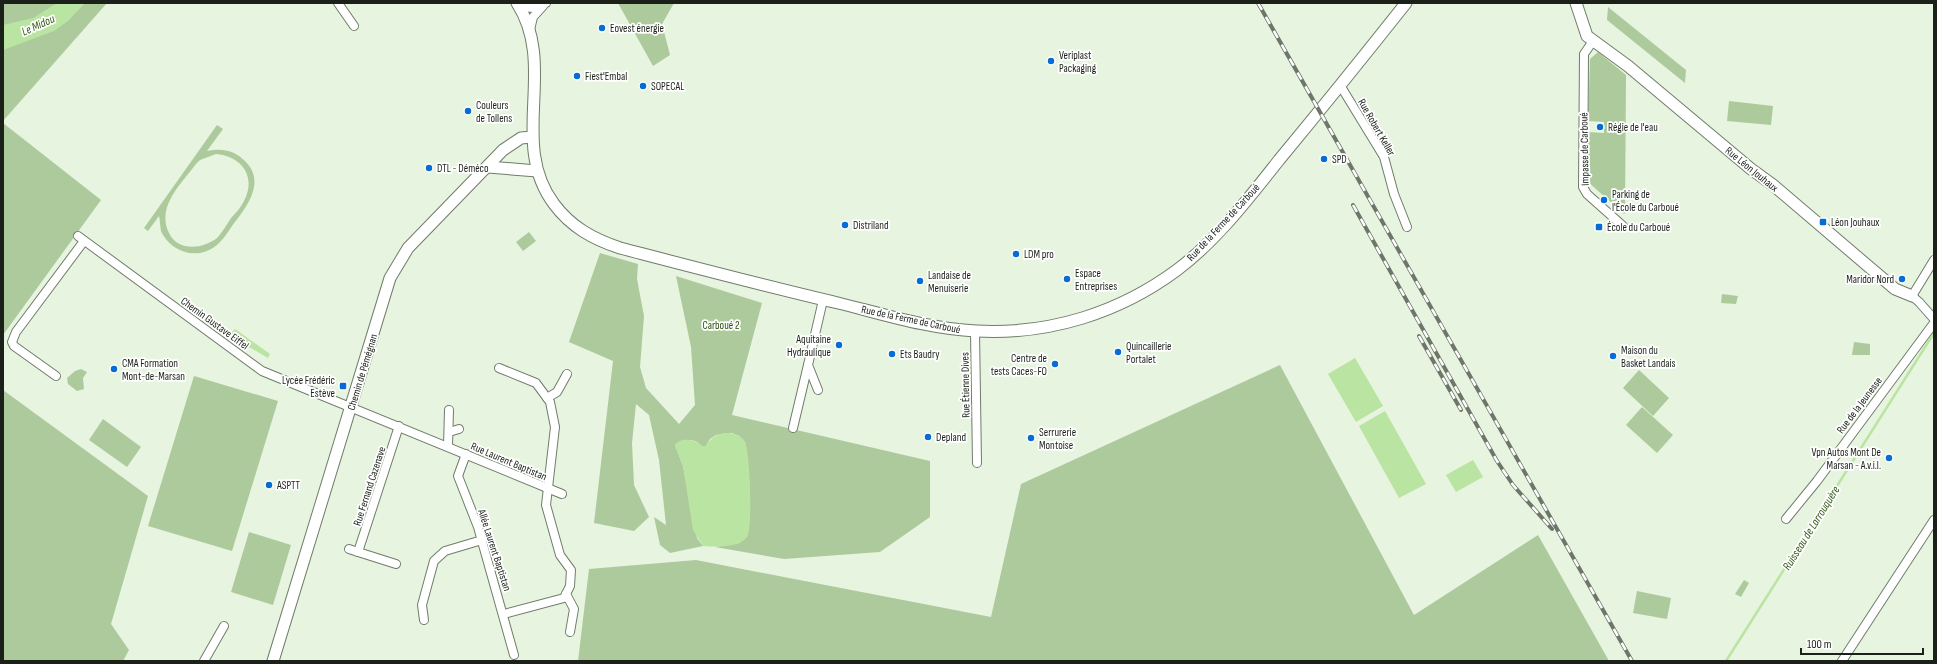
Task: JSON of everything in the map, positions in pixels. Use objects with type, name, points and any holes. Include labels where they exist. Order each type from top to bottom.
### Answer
[{"type":"street","points":[[338,3],[354,26]]},
{"type":"street","name":"Rue de la Ferme de Carboué","points":[[519,4],[530,31],[535,66],[532,137],[537,171],[544,190],[560,212],[573,225],[603,243],[823,300],[923,324],[975,331],[1014,332],[1039,329],[1083,319],[1103,312],[1145,291],[1172,273],[1208,242],[1249,197],[1406,3]]},
{"type":"street","name":"Impasse de Carboué","points":[[1576,3],[1584,31],[1583,186],[1587,194],[1623,226]]},
{"type":"street","points":[[519,4],[528,8],[544,4]]},
{"type":"street","points":[[530,31],[533,17],[544,4]]},
{"type":"street","name":"Impasse de Carboué","points":[[1584,31],[1592,41]]},
{"type":"street","points":[[1584,54],[1592,41]]},
{"type":"street","name":"Rue Léon Jouhaux","points":[[1592,41],[1618,58],[1751,169],[1773,185],[1895,289],[1912,296]]},
{"type":"street","name":"Rue Robert Keller","points":[[1340,85],[1384,157],[1394,194],[1407,227]]},
{"type":"street","name":"Chemin de Pémégnan","points":[[273,661],[390,278],[408,248],[511,144],[521,138],[532,137]]},
{"type":"street","points":[[488,167],[537,171]]},
{"type":"street","name":"Chemin Gustave Eiffel","points":[[56,376],[14,346],[12,342],[16,332],[81,239],[262,371],[351,408]]},
{"type":"street","points":[[1934,260],[1912,296],[1934,319]]},
{"type":"street","points":[[793,428],[823,300]]},
{"type":"street","name":"Rue de la Jeunesse","points":[[1786,519],[1817,481],[1934,323]]},
{"type":"street","name":"Rue Étienne Dives","points":[[975,331],[976,463]]},
{"type":"street","points":[[808,365],[818,390]]},
{"type":"street","points":[[499,368],[536,383],[550,402],[555,427],[546,489],[546,505],[560,555],[570,570],[570,586],[564,598],[504,614]]},
{"type":"street","points":[[547,398],[557,392],[567,374]]},
{"type":"street","name":"Rue Laurent Baptistan","points":[[351,408],[400,426],[546,489],[562,494]]},
{"type":"street","points":[[448,446],[449,410]]},
{"type":"street","name":"Rue Fernand Cazenave","points":[[358,552],[400,426]]},
{"type":"street","points":[[449,432],[459,429]]},
{"type":"street","name":"Allée Laurent Baptistan","points":[[466,454],[458,476],[482,540],[504,614],[514,655]]},
{"type":"street","points":[[1842,661],[1934,520]]},
{"type":"street","points":[[424,620],[422,605],[434,561],[445,551],[482,540]]},
{"type":"street","points":[[349,549],[396,564]]},
{"type":"street","points":[[566,594],[574,609],[570,632]]},
{"type":"street","points":[[204,661],[224,626]]},
{"type":"green space","points":[[3,3],[107,3],[3,121]]},
{"type":"green space","points":[[618,3],[674,3],[662,24],[670,55],[653,66]]},
{"type":"green space","points":[[1608,7],[1686,70],[1685,83],[1607,20]]},
{"type":"green space","points":[[1598,52],[1626,75],[1624,214],[1587,181],[1588,132],[1604,133],[1604,122],[1588,121],[1590,59]]},
{"type":"green space","points":[[1729,101],[1773,106],[1771,125],[1727,121]]},
{"type":"green space","points":[[3,123],[101,200],[3,335]]},
{"type":"green space","points":[[217,125],[223,129],[207,151],[223,150],[233,152],[242,158],[252,170],[254,187],[248,203],[220,243],[202,253],[188,253],[181,251],[169,243],[161,231],[159,216],[148,231],[144,228]],"holes":[[[216,154],[225,156],[239,163],[247,176],[249,183],[248,192],[244,201],[217,238],[205,245],[191,247],[184,246],[173,239],[169,233],[166,223],[166,214],[172,196],[200,160]]]},
{"type":"green space","points":[[529,232],[536,241],[523,251],[516,242]]},
{"type":"green space","name":"Carboué 2","points":[[600,253],[638,264],[637,279],[644,316],[640,367],[646,388],[679,424],[695,405],[691,347],[676,276],[762,303],[732,415],[930,461],[930,517],[880,552],[784,559],[715,547],[740,543],[750,489],[745,442],[739,436],[732,433],[716,435],[710,439],[706,446],[701,446],[692,440],[675,445],[683,466],[697,538],[703,546],[670,553],[660,545],[654,517],[666,525],[659,460],[649,415],[636,404],[632,443],[634,485],[649,517],[634,531],[594,523],[613,361],[569,342]]},
{"type":"green space","points":[[1722,294],[1738,296],[1736,304],[1721,303]]},
{"type":"green space","points":[[1854,342],[1870,344],[1870,355],[1852,355]]},
{"type":"green space","points":[[1280,365],[1414,615],[1538,535],[1609,661],[578,661],[589,569],[696,560],[991,617],[1021,484]]},
{"type":"green space","points":[[81,369],[87,372],[83,378],[84,389],[77,391],[68,384],[67,378],[75,371]]},
{"type":"green space","points":[[1639,370],[1669,398],[1653,416],[1623,388]]},
{"type":"green space","points":[[194,376],[278,401],[232,551],[148,526]]},
{"type":"green space","points":[[3,390],[148,496],[111,624],[129,650],[123,661],[3,661]]},
{"type":"green space","points":[[1642,407],[1673,435],[1657,453],[1626,425]]},
{"type":"green space","points":[[103,419],[141,447],[127,467],[89,440]]},
{"type":"green space","points":[[249,532],[291,545],[273,605],[231,592]]},
{"type":"green space","points":[[1744,580],[1749,583],[1741,597],[1735,594]]},
{"type":"green space","points":[[1637,591],[1671,598],[1667,619],[1633,613]]},
{"type":"water","name":"Le Midou","points":[[57,3],[85,3],[68,21],[54,31],[3,50],[3,25],[33,18]]},
{"type":"water","points":[[235,329],[270,354],[268,358],[232,337],[232,332]]},
{"type":"water","points":[[1355,358],[1383,406],[1356,422],[1328,374]]},
{"type":"water","points":[[1385,411],[1426,484],[1399,498],[1359,426]]},
{"type":"water","points":[[724,433],[741,437],[747,448],[750,490],[749,531],[747,537],[743,541],[733,545],[714,547],[703,546],[693,530],[683,466],[675,445],[680,441],[692,440],[702,446],[706,446],[714,437]]},
{"type":"water","points":[[1473,460],[1483,477],[1456,492],[1446,475]]},
{"type":"waterway","name":"Ruisseau de Larrouquère","points":[[1726,661],[1934,333]]},
{"type":"railway","points":[[1258,3],[1632,661]]},
{"type":"railway","points":[[1353,205],[1497,461],[1513,485],[1552,529]]},
{"type":"railway","points":[[1419,336],[1461,410]]},
{"type":"place","name":"Eovest énergie","points":[[602,28]]},
{"type":"place","name":"Veriplast Packaging","points":[[1051,61]]},
{"type":"place","name":"Fiest'Embal","points":[[577,76]]},
{"type":"place","name":"SOPECAL","points":[[643,86]]},
{"type":"place","name":"Couleurs de Tollens","points":[[468,111]]},
{"type":"place","name":"Régie de l'eau","points":[[1600,127]]},
{"type":"place","name":"SPD","points":[[1324,159]]},
{"type":"place","name":"DTL - Déméco","points":[[429,168]]},
{"type":"place","name":"Parking de l'École du Carboué","points":[[1604,200]]},
{"type":"place","name":"Léon Jouhaux","points":[[1823,222]]},
{"type":"place","name":"Distriland","points":[[845,225]]},
{"type":"place","name":"École du Carboué","points":[[1599,227]]},
{"type":"place","name":"LDM pro","points":[[1016,254]]},
{"type":"place","name":"Espace Entreprises","points":[[1067,279]]},
{"type":"place","name":"Maridor Nord","points":[[1902,279]]},
{"type":"place","name":"Landaise de Menuiserie","points":[[920,281]]},
{"type":"place","name":"Aquitaine Hydraulique","points":[[839,345]]},
{"type":"place","name":"Quincaillerie Portalet","points":[[1118,352]]},
{"type":"place","name":"Ets Baudry","points":[[892,354]]},
{"type":"place","name":"Maison du Basket Landais","points":[[1613,356]]},
{"type":"place","name":"Centre de tests Caces-FO","points":[[1055,364]]},
{"type":"place","name":"CMA Formation Mont-de-Marsan","points":[[114,369]]},
{"type":"place","name":"Lycée Frédéric Estève","points":[[343,386]]},
{"type":"place","name":"Depland","points":[[928,437]]},
{"type":"place","name":"Serrurerie Montoise","points":[[1031,438]]},
{"type":"place","name":"Vpn Autos Mont De Marsan - A.v.i.l.","points":[[1889,458]]},
{"type":"place","name":"ASPTT","points":[[269,485]]}]
